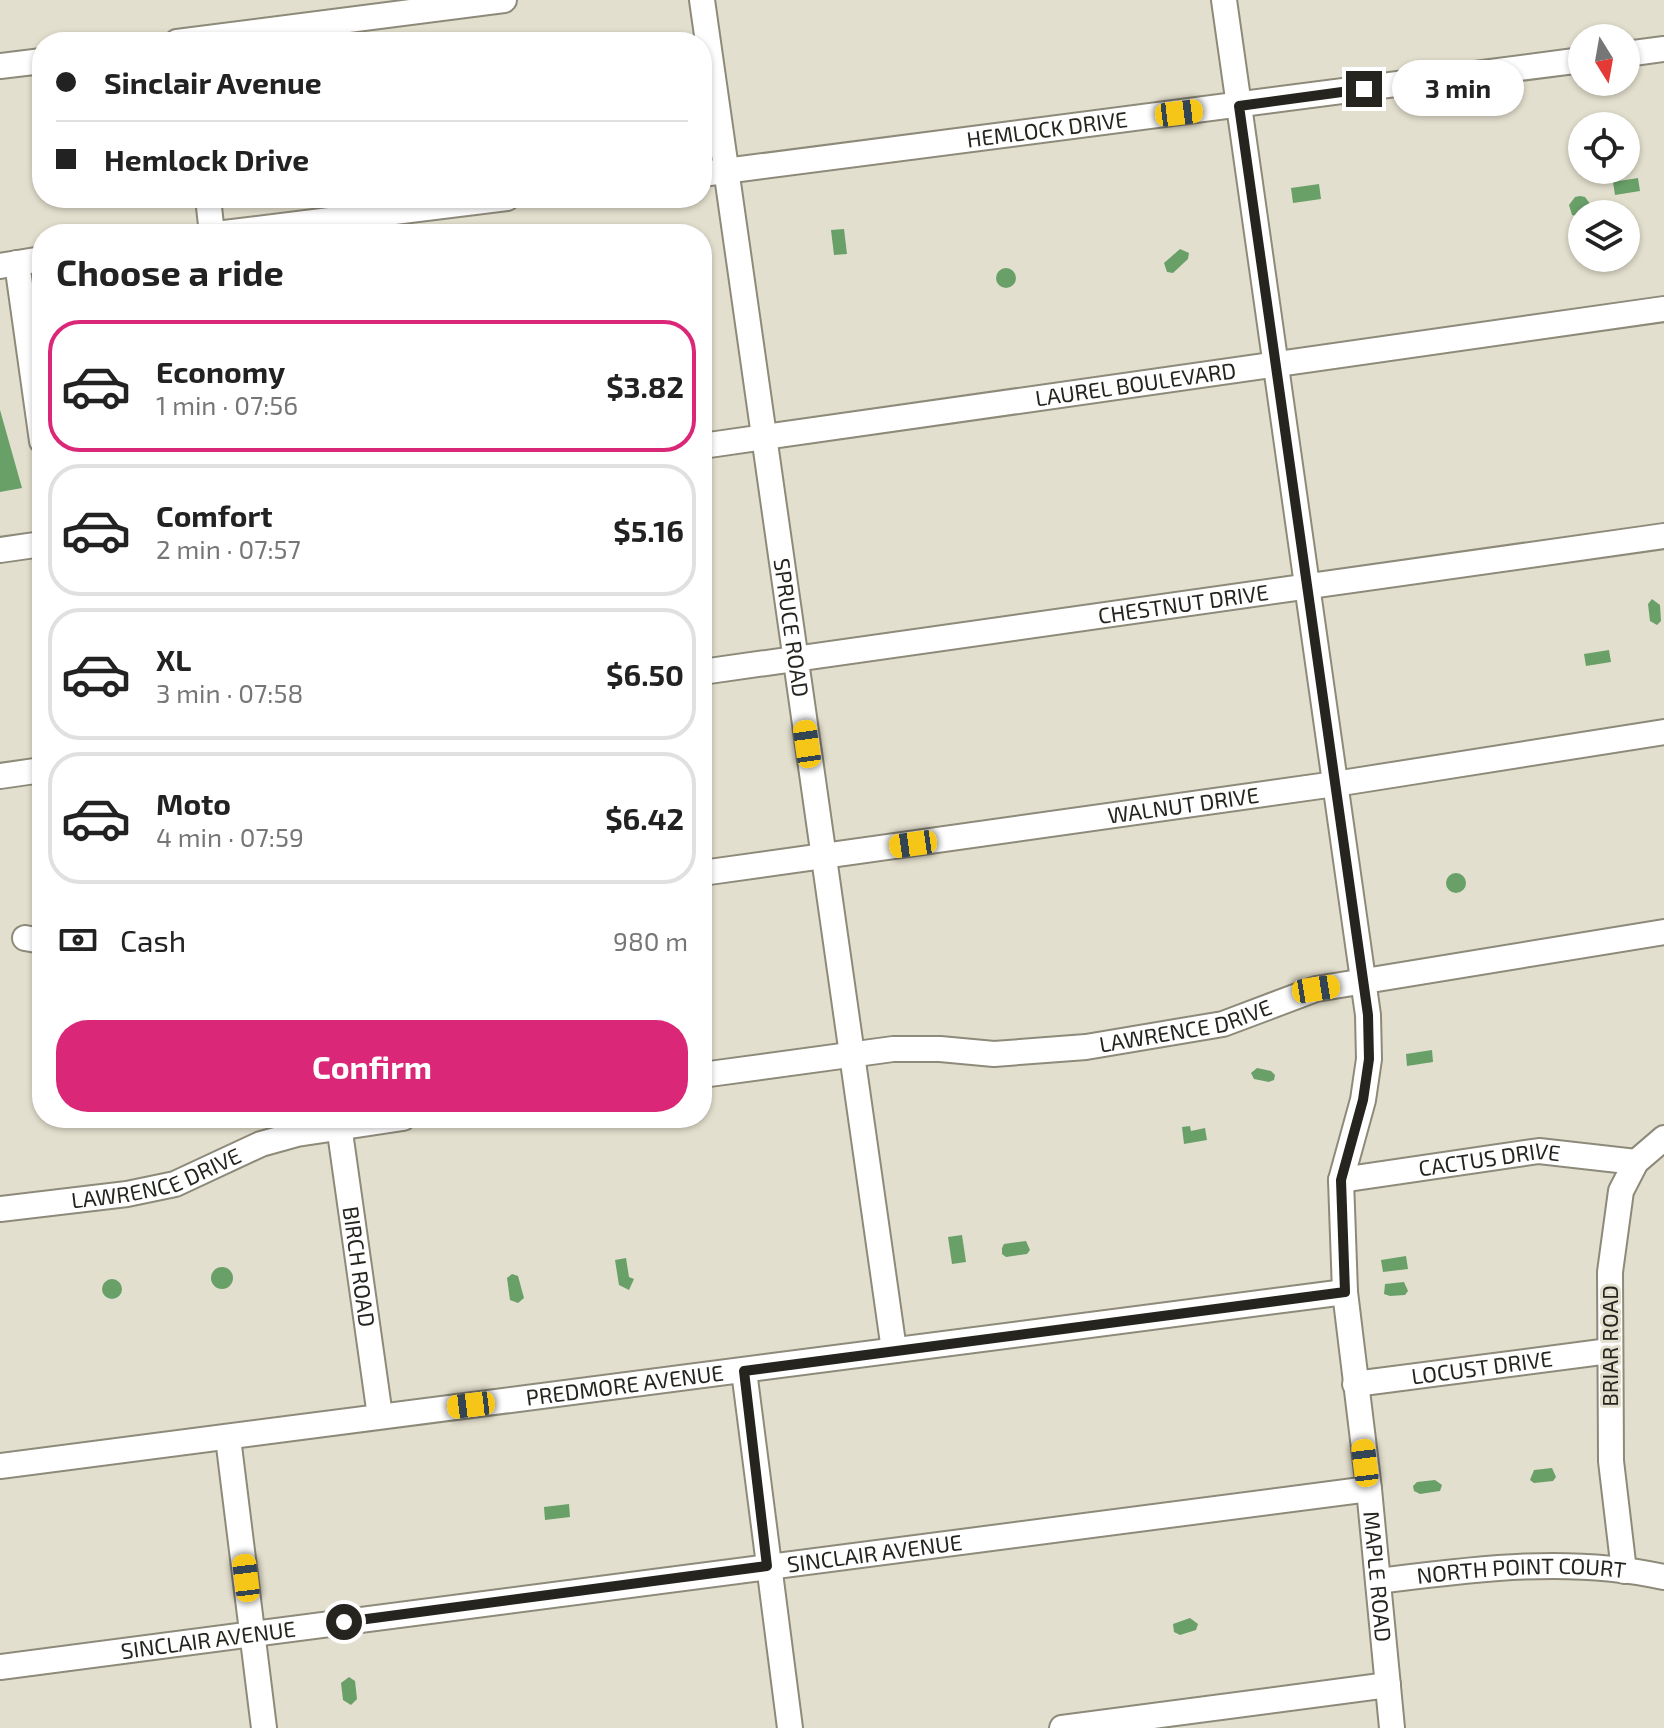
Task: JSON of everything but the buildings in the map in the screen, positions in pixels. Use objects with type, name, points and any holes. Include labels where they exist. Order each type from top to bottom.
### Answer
[{"type":"street","points":[[259,32],[504,0]]},
{"type":"street","name":"SPRUCE ROAD","points":[[702,0],[704,32]]},
{"type":"street","name":"MAPLE ROAD","points":[[1224,0],[1364,981],[1369,1059],[1363,1100],[1341,1180],[1345,1292],[1369,1489],[1392,1728]]},
{"type":"street","points":[[1640,52],[1664,49]]},
{"type":"street","points":[[0,66],[32,62]]},
{"type":"street","name":"HEMLOCK DRIVE","points":[[714,172],[1568,62]]},
{"type":"street","name":"SPRUCE ROAD","points":[[712,143],[714,172],[764,437],[894,1350]]},
{"type":"street","points":[[295,224],[426,208]]},
{"type":"street","points":[[32,261],[9,264],[32,387]]},
{"type":"street","name":"LAUREL BOULEVARD","points":[[712,445],[1597,316],[1664,309]]},
{"type":"street","name":"CHESTNUT DRIVE","points":[[712,671],[1664,536]]},
{"type":"street","points":[[0,550],[32,545]]},
{"type":"street","name":"WALNUT DRIVE","points":[[712,872],[1335,784],[1664,732]]},
{"type":"street","points":[[0,776],[32,771]]},
{"type":"street","name":"LAWRENCE DRIVE","points":[[712,1074],[893,1049],[994,1054],[1086,1047],[1223,1024],[1316,989],[1664,932]]},
{"type":"street","name":"LAWRENCE DRIVE","points":[[0,1209],[127,1194],[175,1184],[261,1144],[318,1128]]},
{"type":"street","name":"BIRCH ROAD","points":[[340,1128],[380,1416]]},
{"type":"street","name":"BRIAR ROAD","points":[[1624,1571],[1611,1461],[1610,1272],[1621,1191],[1636,1162],[1664,1138]]},
{"type":"street","name":"CACTUS DRIVE","points":[[1341,1180],[1539,1151],[1636,1162]]},
{"type":"street","name":"PREDMORE AVENUE","points":[[0,1466],[1345,1292]]},
{"type":"street","name":"LOCUST DRIVE","points":[[1355,1384],[1609,1351]]},
{"type":"street","points":[[744,1371],[790,1728]]},
{"type":"street","points":[[228,1438],[264,1728]]},
{"type":"street","name":"SINCLAIR AVENUE","points":[[0,1667],[1369,1489]]},
{"type":"street","name":"NORTH POINT COURT","points":[[1378,1581],[1481,1568],[1584,1565],[1664,1577]]},
{"type":"street","points":[[1062,1728],[1388,1685]]},
{"type":"shaded area","points":[[1319,184],[1321,199],[1293,203],[1291,188]]},
{"type":"shaded area","points":[[1613,184],[1639,184],[1640,191],[1615,195]]},
{"type":"shaded area","points":[[1585,197],[1587,200],[1573,200]]},
{"type":"shaded area","points":[[844,229],[847,254],[834,255],[831,230]]},
{"type":"shaded area","points":[[1180,249],[1189,253],[1188,259],[1173,273],[1167,272],[1164,263]]},
{"type":"shaded area","points":[[1006,268],[1013,271],[1016,278],[1013,285],[1006,288],[999,285],[996,278],[999,271]]},
{"type":"shaded area","points":[[0,410],[22,488],[0,492]]},
{"type":"shaded area","points":[[1652,599],[1660,605],[1661,621],[1657,625],[1650,621],[1648,604]]},
{"type":"shaded area","points":[[1609,650],[1611,662],[1586,666],[1584,654]]},
{"type":"shaded area","points":[[1456,873],[1463,876],[1466,883],[1463,890],[1456,893],[1449,890],[1446,883],[1449,876]]},
{"type":"shaded area","points":[[1432,1050],[1433,1062],[1407,1066],[1406,1054]]},
{"type":"shaded area","points":[[1257,1068],[1271,1071],[1275,1075],[1274,1080],[1254,1079],[1251,1073]]},
{"type":"shaded area","points":[[1190,1126],[1191,1131],[1205,1128],[1207,1140],[1184,1144],[1182,1127]]},
{"type":"shaded area","points":[[962,1235],[966,1262],[952,1264],[948,1237]]},
{"type":"shaded area","points":[[1026,1241],[1030,1250],[1027,1254],[1006,1257],[1002,1254],[1004,1244]]},
{"type":"shaded area","points":[[1406,1256],[1408,1269],[1383,1272],[1381,1260]]},
{"type":"shaded area","points":[[626,1258],[629,1277],[634,1279],[629,1290],[619,1285],[615,1260]]},
{"type":"shaded area","points":[[222,1267],[230,1270],[233,1278],[230,1286],[222,1289],[214,1286],[211,1278],[214,1270]]},
{"type":"shaded area","points":[[512,1274],[518,1276],[524,1298],[518,1303],[510,1300],[507,1278]]},
{"type":"shaded area","points":[[112,1279],[119,1282],[122,1289],[119,1296],[112,1299],[105,1296],[102,1289],[105,1282]]},
{"type":"shaded area","points":[[1404,1282],[1408,1291],[1405,1295],[1384,1294],[1385,1284]]},
{"type":"shaded area","points":[[1552,1468],[1556,1477],[1553,1481],[1534,1483],[1530,1480],[1534,1470]]},
{"type":"shaded area","points":[[1435,1480],[1442,1485],[1440,1491],[1420,1494],[1414,1491],[1413,1486],[1417,1482]]},
{"type":"shaded area","points":[[569,1504],[570,1517],[545,1520],[544,1507]]},
{"type":"shaded area","points":[[1190,1618],[1198,1624],[1196,1630],[1180,1635],[1174,1632],[1173,1624]]},
{"type":"shaded area","points":[[349,1677],[355,1681],[357,1699],[351,1705],[343,1700],[341,1683]]},
{"type":"route","points":[[344,1622],[767,1566],[744,1371],[1345,1292],[1341,1180],[1363,1100],[1369,1059],[1368,1015],[1239,106],[1364,89]]}]
